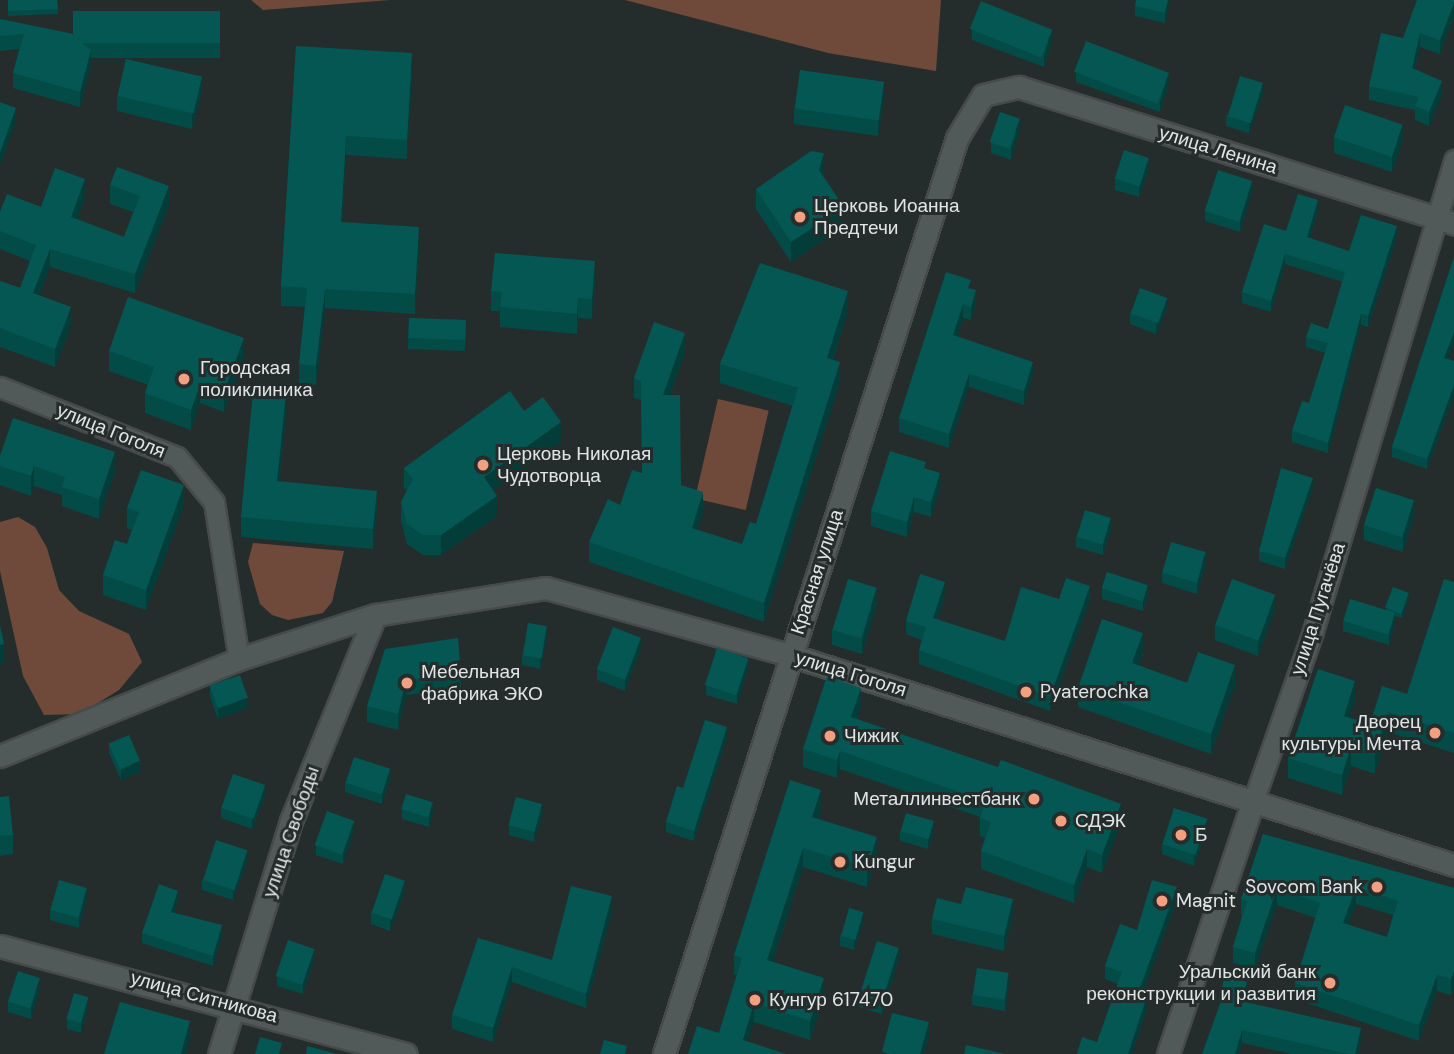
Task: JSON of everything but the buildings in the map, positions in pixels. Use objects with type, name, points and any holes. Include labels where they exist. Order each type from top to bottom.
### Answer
[{"type":"street","name":"улица Ленина","points":[[983,95],[1019,87],[1445,220]]},
{"type":"street","name":"Красная улица","points":[[664,1054],[957,138],[983,95]]},
{"type":"street","name":"улица Пугачёва","points":[[1168,1054],[1312,631],[1445,220],[1454,160]]},
{"type":"street","name":"улица Гоголя","points":[[0,387],[177,457],[214,502],[239,659]]},
{"type":"street","name":"улица Гоголя","points":[[0,757],[239,659],[375,615],[546,587],[790,655],[1254,799],[1454,865]]},
{"type":"street","name":"улица Свободы","points":[[219,1054],[291,821],[375,615]]},
{"type":"street","name":"улица Ситникова","points":[[0,946],[234,1003],[407,1054]]},
{"type":"shaded area","points":[[251,0],[390,0],[263,10]]},
{"type":"shaded area","points":[[625,0],[941,0],[936,71],[828,53]]},
{"type":"shaded area","points":[[718,399],[769,411],[746,510],[695,498]]},
{"type":"shaded area","points":[[18,517],[35,527],[47,548],[59,590],[79,611],[129,634],[142,662],[119,690],[80,714],[44,715],[23,676],[0,571],[0,522]]},
{"type":"shaded area","points":[[253,543],[344,551],[332,602],[323,613],[288,620],[272,615],[260,604],[248,562]]},
{"type":"place","name":"Церковь Иоанна Предтечи","points":[[800,217]]},
{"type":"place","name":"Городская поликлиника","points":[[184,379]]},
{"type":"place","name":"Церковь Николая Чудотворца","points":[[483,465]]},
{"type":"place","name":"Мебельная фабрика ЭКО","points":[[407,683]]},
{"type":"place","name":"Pyaterochka","points":[[1026,692]]},
{"type":"place","name":"Дворец культуры Мечта","points":[[1435,733]]},
{"type":"place","name":"Чижик","points":[[830,736]]},
{"type":"place","name":"Металлинвестбанк","points":[[1034,799]]},
{"type":"place","name":"СДЭК","points":[[1061,821]]},
{"type":"place","name":"Б","points":[[1181,835]]},
{"type":"place","name":"Kungur","points":[[840,862]]},
{"type":"place","name":"Sovcom Bank","points":[[1377,887]]},
{"type":"place","name":"Magnit","points":[[1162,901]]},
{"type":"place","name":"Уральский банк реконструкции и развития","points":[[1330,983]]},
{"type":"place","name":"Кунгур 617470","points":[[755,1000]]}]
